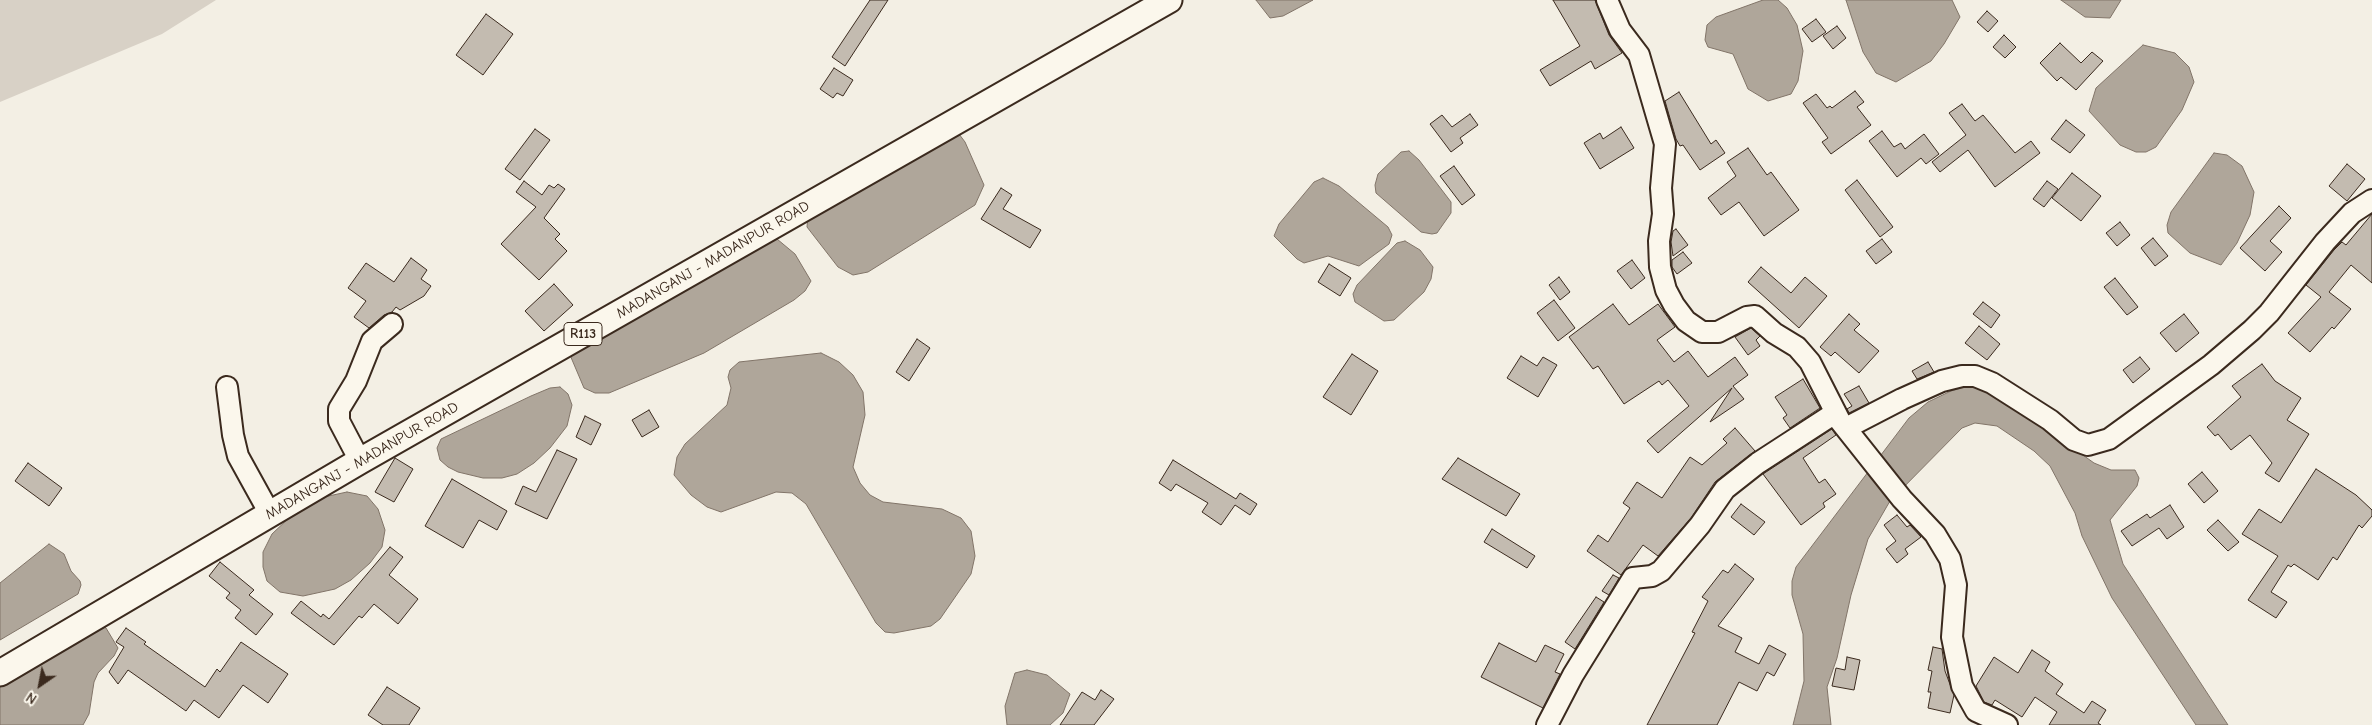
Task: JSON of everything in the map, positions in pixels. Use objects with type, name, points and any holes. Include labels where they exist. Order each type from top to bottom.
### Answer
[{"type":"main road","name":"MADANGANJ - MADANPUR ROAD","points":[[0,673],[360,461],[1169,0]]},
{"type":"street","points":[[1606,0],[1620,30],[1639,55],[1665,144],[1661,188],[1660,267],[1666,290],[1674,305],[1686,321],[1702,332],[1718,332],[1747,317],[1756,316],[1774,333],[1797,347],[1810,362],[1841,421],[1902,499],[1935,534],[1950,558],[1956,586],[1952,637],[1962,686],[1968,700],[1976,711],[2007,725]]},
{"type":"street","points":[[1547,725],[1574,674],[1633,578],[1652,576],[1661,571],[1700,525],[1725,489],[1766,458],[1841,421],[1902,399],[1942,381],[1962,376],[1975,376],[1992,382],[2050,420],[2074,440],[2088,445],[2104,441],[2211,365],[2252,330],[2269,313],[2325,242],[2352,213],[2372,200]]},
{"type":"street","points":[[360,461],[340,421],[339,409],[356,381],[372,341],[392,324]]},
{"type":"street","points":[[228,387],[233,435],[238,456],[270,514]]},
{"type":"shaded area","points":[[0,0],[216,0],[162,34],[0,102]]},
{"type":"shaded area","points":[[1256,0],[1313,0],[1283,16],[1270,18]]},
{"type":"shaded area","points":[[1763,0],[1778,0],[1787,8],[1797,25],[1803,51],[1798,81],[1791,94],[1768,101],[1748,89],[1733,54],[1708,47],[1705,40],[1707,25],[1716,17]]},
{"type":"shaded area","points":[[1846,0],[1952,0],[1960,17],[1931,61],[1896,82],[1876,73],[1863,52]]},
{"type":"shaded area","points":[[2061,0],[2121,0],[2110,18],[2085,17]]},
{"type":"shaded area","points":[[2143,45],[2175,53],[2189,67],[2194,82],[2182,110],[2156,147],[2146,152],[2136,152],[2120,145],[2089,111],[2096,88]]},
{"type":"shaded area","points":[[956,130],[965,142],[984,185],[975,205],[868,272],[853,275],[838,267],[807,227],[808,214]]},
{"type":"shaded area","points":[[1409,151],[1419,160],[1451,202],[1451,213],[1437,233],[1421,232],[1376,193],[1375,185],[1378,174],[1401,152]]},
{"type":"shaded area","points":[[2214,153],[2227,155],[2242,166],[2254,192],[2250,215],[2237,243],[2221,265],[2190,253],[2168,233],[2167,225],[2171,212]]},
{"type":"shaded area","points":[[1323,178],[1339,186],[1388,227],[1392,235],[1389,244],[1359,266],[1328,256],[1304,263],[1297,259],[1274,236],[1279,224],[1314,182]]},
{"type":"shaded area","points":[[777,239],[795,254],[811,281],[805,291],[794,300],[704,353],[609,393],[595,393],[584,388],[570,355],[765,241]]},
{"type":"shaded area","points":[[1405,241],[1420,250],[1433,267],[1431,279],[1424,292],[1394,320],[1384,321],[1355,302],[1353,294],[1357,285],[1397,243]]},
{"type":"shaded area","points":[[821,353],[839,362],[853,375],[863,392],[865,415],[853,467],[860,483],[870,495],[883,502],[942,509],[961,518],[971,531],[975,556],[971,574],[940,619],[931,626],[894,633],[885,632],[876,623],[806,504],[792,493],[776,492],[721,512],[707,507],[691,495],[674,475],[677,457],[685,444],[727,405],[731,388],[728,377],[730,370],[739,362]]},
{"type":"shaded area","points":[[1967,386],[1980,388],[2034,420],[2094,463],[2111,470],[2135,470],[2139,478],[2137,486],[2110,520],[2123,564],[2228,725],[2196,725],[2112,598],[2082,536],[2075,513],[2050,466],[2034,451],[1997,426],[1975,423],[1962,428],[1890,501],[1868,539],[1851,595],[1837,658],[1827,687],[1831,725],[1793,725],[1804,681],[1803,634],[1792,595],[1792,581],[1796,567],[1909,418],[1928,402]]},
{"type":"shaded area","points":[[560,387],[568,394],[572,405],[567,426],[550,448],[534,463],[517,474],[502,478],[483,478],[458,472],[440,460],[437,448],[441,439],[531,396],[550,388]]},
{"type":"shaded area","points":[[347,492],[367,496],[378,509],[385,530],[382,547],[370,563],[351,580],[335,589],[303,596],[280,592],[267,581],[263,567],[263,552],[272,534],[291,516],[309,504],[324,497]]},
{"type":"shaded area","points":[[49,544],[64,554],[71,571],[80,581],[81,585],[78,594],[0,640],[0,583]]},
{"type":"shaded area","points":[[100,625],[106,628],[118,648],[114,656],[98,673],[94,682],[89,714],[83,725],[0,725],[0,684]]},
{"type":"shaded area","points":[[1027,670],[1047,675],[1070,694],[1063,713],[1050,725],[1007,725],[1005,706],[1015,673]]},
{"type":"building","points":[[870,0],[888,0],[845,66],[832,57]]},
{"type":"building","points":[[1553,0],[1595,0],[1609,35],[1622,53],[1595,69],[1591,61],[1550,86],[1540,70],[1580,46]]},
{"type":"building","points":[[1987,11],[1998,21],[1988,32],[1977,22]]},
{"type":"building","points":[[486,14],[513,34],[483,75],[456,55]]},
{"type":"building","points":[[1816,19],[1826,32],[1812,42],[1802,29]]},
{"type":"building","points":[[1837,26],[1846,38],[1833,49],[1823,36]]},
{"type":"building","points":[[2004,35],[2016,47],[2005,58],[1993,47]]},
{"type":"building","points":[[2060,43],[2081,63],[2092,52],[2103,61],[2076,90],[2061,77],[2057,81],[2040,63]]},
{"type":"building","points":[[834,68],[853,80],[843,96],[837,93],[833,98],[820,89]]},
{"type":"building","points":[[1855,91],[1864,102],[1857,107],[1871,125],[1831,154],[1822,142],[1828,138],[1803,103],[1816,94],[1827,108],[1830,106],[1832,108]]},
{"type":"building","points":[[1679,92],[1711,144],[1716,140],[1725,153],[1700,170],[1683,145],[1680,146],[1676,139],[1665,101]]},
{"type":"building","points":[[1962,104],[1975,121],[1983,115],[2015,153],[2031,141],[2040,153],[1995,187],[1968,150],[1940,172],[1932,162],[1966,135],[1949,113]]},
{"type":"building","points":[[1470,114],[1478,125],[1460,138],[1463,143],[1451,152],[1430,124],[1442,115],[1452,127]]},
{"type":"building","points":[[2066,120],[2085,135],[2070,153],[2051,139]]},
{"type":"building","points":[[1621,127],[1634,148],[1600,169],[1584,143],[1600,133],[1603,139]]},
{"type":"building","points":[[535,129],[550,140],[520,180],[505,169]]},
{"type":"building","points":[[1882,131],[1894,147],[1901,143],[1905,149],[1924,134],[1939,154],[1926,164],[1921,158],[1897,177],[1869,141]]},
{"type":"building","points":[[1748,148],[1767,175],[1771,172],[1799,210],[1764,236],[1739,202],[1721,215],[1708,198],[1736,176],[1727,162]]},
{"type":"building","points":[[2347,164],[2365,179],[2347,201],[2329,186]]},
{"type":"building","points":[[1454,166],[1475,195],[1462,205],[1440,176]]},
{"type":"building","points":[[2072,173],[2101,196],[2081,221],[2052,198]]},
{"type":"building","points":[[1857,180],[1893,227],[1880,237],[1845,190]]},
{"type":"building","points":[[524,181],[542,195],[549,185],[554,188],[558,184],[565,189],[544,218],[560,234],[555,239],[567,251],[539,280],[501,244],[536,207],[516,192]]},
{"type":"building","points":[[2047,181],[2058,189],[2044,207],[2033,199]]},
{"type":"building","points":[[1001,188],[1012,195],[1003,209],[1041,230],[1030,248],[981,219]]},
{"type":"building","points":[[2279,206],[2291,218],[2270,241],[2282,252],[2265,271],[2240,248]]},
{"type":"building","points":[[2372,214],[2372,283],[2351,265],[2329,292],[2351,309],[2310,352],[2288,333],[2321,297],[2306,285],[2334,250],[2342,242],[2346,245]]},
{"type":"building","points":[[2120,222],[2130,235],[2117,246],[2106,233]]},
{"type":"building","points":[[1676,229],[1688,245],[1673,256],[1671,242],[1673,231]]},
{"type":"building","points":[[2153,238],[2168,256],[2155,266],[2141,248]]},
{"type":"building","points":[[1882,239],[1892,252],[1876,264],[1866,251]]},
{"type":"building","points":[[1683,252],[1692,263],[1677,274],[1672,267],[1672,260]]},
{"type":"building","points":[[411,258],[427,270],[421,279],[431,286],[424,296],[400,310],[396,307],[369,328],[354,317],[366,301],[348,288],[366,263],[394,282]]},
{"type":"building","points":[[1632,260],[1645,278],[1631,289],[1617,271]]},
{"type":"building","points":[[1329,264],[1351,278],[1340,296],[1318,282]]},
{"type":"building","points":[[1761,267],[1791,293],[1805,277],[1827,296],[1799,328],[1748,282]]},
{"type":"building","points":[[1559,277],[1570,292],[1560,300],[1549,285]]},
{"type":"building","points":[[2115,278],[2138,307],[2127,315],[2104,287]]},
{"type":"building","points":[[554,284],[573,305],[544,331],[525,311]]},
{"type":"building","points":[[1554,300],[1575,328],[1558,341],[1537,313]]},
{"type":"building","points":[[1983,302],[2000,315],[1991,328],[1973,314]]},
{"type":"building","points":[[1613,304],[1629,325],[1658,304],[1675,327],[1657,340],[1674,362],[1688,351],[1708,377],[1735,357],[1748,375],[1733,386],[1744,399],[1710,422],[1732,388],[1658,453],[1647,441],[1689,406],[1668,380],[1662,385],[1659,381],[1624,404],[1598,366],[1593,369],[1569,337]]},
{"type":"building","points":[[1849,314],[1860,324],[1854,330],[1879,351],[1859,373],[1835,352],[1831,356],[1820,347]]},
{"type":"building","points":[[2184,314],[2199,333],[2176,352],[2160,333]]},
{"type":"building","points":[[1979,326],[2000,344],[1987,360],[1965,343]]},
{"type":"building","points":[[1751,328],[1760,336],[1756,340],[1760,346],[1748,355],[1735,337]]},
{"type":"building","points":[[917,339],[930,348],[909,381],[896,372]]},
{"type":"building","points":[[1352,354],[1378,371],[1351,415],[1323,397]]},
{"type":"building","points":[[1521,356],[1537,366],[1543,357],[1557,365],[1538,397],[1507,378]]},
{"type":"building","points":[[2140,357],[2150,369],[2133,383],[2123,370]]},
{"type":"building","points":[[1928,362],[1934,372],[1917,379],[1912,371]]},
{"type":"building","points":[[2262,364],[2275,381],[2301,398],[2287,420],[2309,434],[2279,482],[2265,473],[2272,463],[2250,435],[2231,450],[2218,434],[2215,436],[2207,427],[2241,397],[2232,386]]},
{"type":"building","points":[[1803,379],[1820,408],[1790,428],[1783,418],[1787,415],[1775,397]]},
{"type":"building","points":[[1859,386],[1869,403],[1849,413],[1847,409],[1852,406],[1844,394]]},
{"type":"building","points":[[649,410],[659,427],[642,437],[632,420]]},
{"type":"building","points":[[585,416],[601,424],[591,445],[576,437]]},
{"type":"building","points":[[1735,428],[1755,451],[1715,482],[1691,518],[1658,556],[1643,545],[1621,575],[1587,551],[1598,535],[1608,542],[1630,508],[1623,503],[1637,482],[1662,498],[1690,457],[1702,465],[1727,443],[1723,439]]},
{"type":"building","points":[[1832,429],[1836,435],[1803,458],[1819,483],[1825,479],[1836,494],[1823,503],[1825,507],[1801,525],[1763,474]]},
{"type":"building","points":[[557,450],[577,459],[547,519],[515,504],[523,486],[536,492]]},
{"type":"building","points":[[395,458],[413,469],[394,502],[375,492]]},
{"type":"building","points":[[1458,458],[1520,494],[1506,516],[1442,479]]},
{"type":"building","points":[[1173,460],[1236,499],[1240,493],[1257,504],[1250,515],[1235,505],[1221,525],[1202,512],[1208,503],[1176,484],[1171,491],[1159,483]]},
{"type":"building","points":[[28,463],[62,488],[49,506],[15,481]]},
{"type":"building","points":[[2316,469],[2356,495],[2372,510],[2372,516],[2362,528],[2359,525],[2337,560],[2333,557],[2318,580],[2294,564],[2291,567],[2288,565],[2271,592],[2287,602],[2276,618],[2248,600],[2278,556],[2242,534],[2259,509],[2281,523]]},
{"type":"building","points":[[2202,472],[2218,491],[2204,503],[2188,484]]},
{"type":"building","points":[[452,479],[507,511],[497,530],[479,520],[463,548],[425,526]]},
{"type":"building","points":[[1741,504],[1765,522],[1754,535],[1731,517]]},
{"type":"building","points":[[2170,505],[2184,527],[2167,539],[2159,528],[2132,546],[2121,531],[2147,514],[2150,518]]},
{"type":"building","points":[[1897,515],[1907,527],[1910,525],[1921,537],[1905,549],[1908,554],[1897,563],[1886,549],[1896,541],[1884,525]]},
{"type":"building","points":[[2218,520],[2239,542],[2228,551],[2207,530]]},
{"type":"building","points":[[1492,529],[1535,556],[1527,568],[1484,542]]},
{"type":"building","points":[[390,547],[403,557],[389,575],[418,599],[398,624],[374,604],[362,618],[359,616],[334,645],[291,613],[301,601],[321,617],[323,614],[329,619]]},
{"type":"building","points":[[220,562],[254,590],[249,595],[273,614],[256,635],[235,618],[241,610],[226,598],[230,593],[209,576]]},
{"type":"building","points":[[1735,564],[1754,579],[1718,626],[1742,638],[1735,652],[1759,664],[1769,645],[1786,654],[1774,676],[1767,672],[1757,691],[1739,682],[1717,725],[1647,725],[1695,633],[1692,632],[1708,601],[1702,597],[1723,570],[1728,573]]},
{"type":"building","points":[[1613,575],[1619,578],[1609,595],[1602,591]]},
{"type":"building","points":[[1596,597],[1604,602],[1575,649],[1565,642]]},
{"type":"building","points":[[126,628],[146,642],[144,644],[205,687],[217,669],[220,672],[241,642],[288,674],[268,703],[243,685],[219,718],[194,700],[186,711],[128,670],[118,684],[109,672],[124,647],[116,642]]},
{"type":"building","points":[[1499,643],[1536,662],[1545,645],[1564,654],[1555,672],[1560,674],[1543,708],[1481,677]]},
{"type":"building","points":[[1933,647],[1942,649],[1945,671],[1954,695],[1950,713],[1928,708],[1931,692],[1928,692],[1932,671],[1928,670]]},
{"type":"building","points":[[2032,650],[2050,662],[2045,671],[2063,684],[2056,694],[2084,713],[2092,701],[2106,710],[2098,723],[2101,725],[2049,725],[2057,712],[2035,697],[2022,717],[1995,700],[1992,705],[1984,702],[1976,686],[1994,657],[2018,673]]},
{"type":"building","points":[[1847,657],[1860,660],[1854,690],[1832,686],[1836,668],[1845,670]]},
{"type":"building","points":[[387,687],[420,708],[409,725],[383,725],[368,715]]},
{"type":"building","points":[[1101,690],[1114,699],[1094,725],[1060,725],[1082,692],[1095,700]]}]
